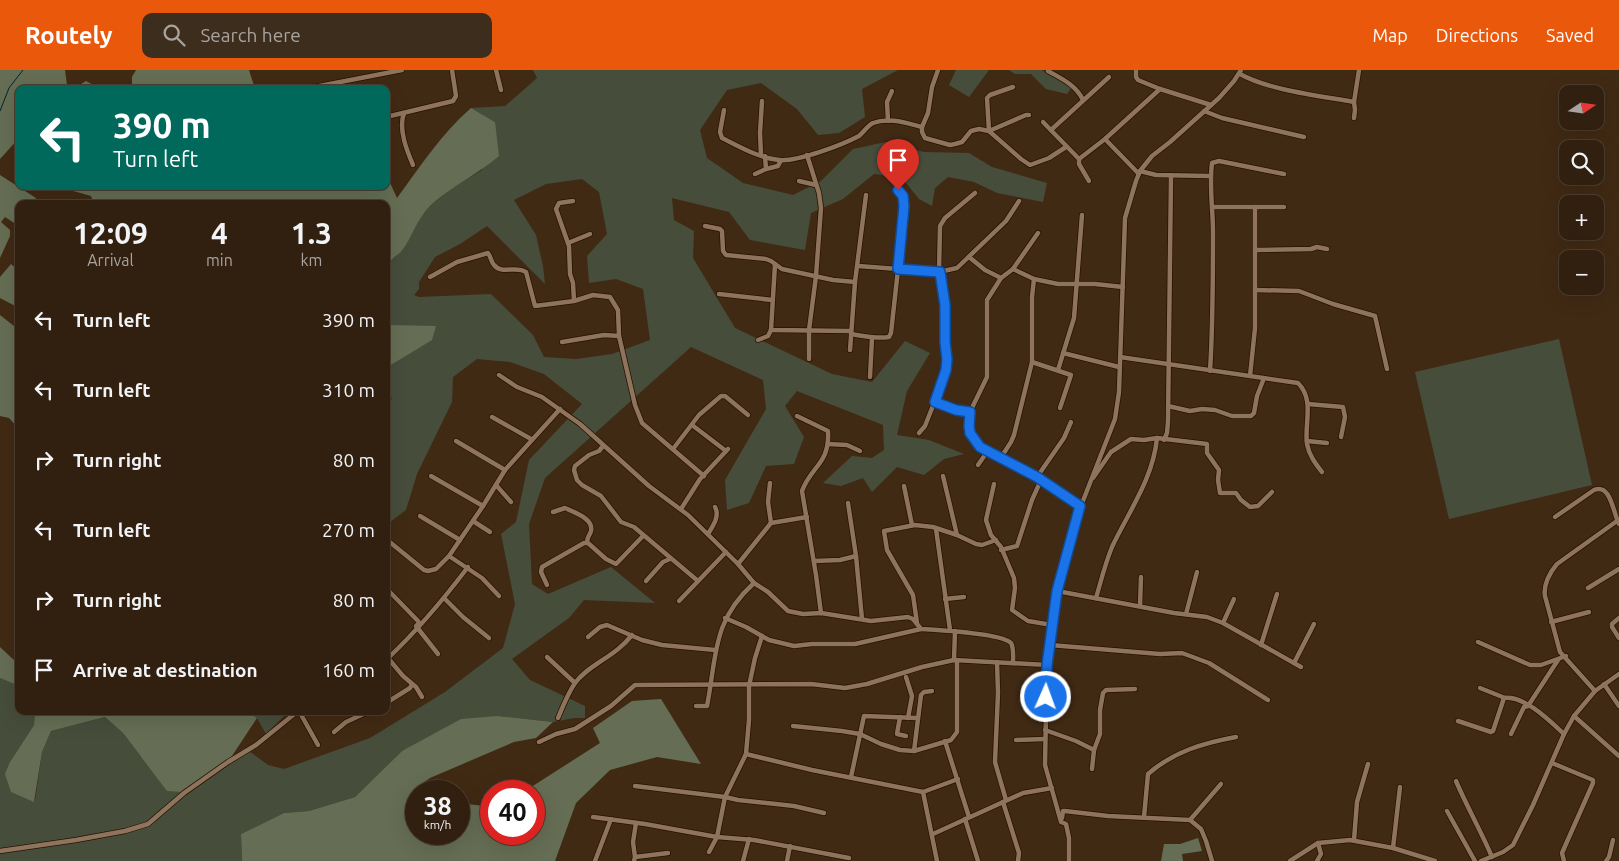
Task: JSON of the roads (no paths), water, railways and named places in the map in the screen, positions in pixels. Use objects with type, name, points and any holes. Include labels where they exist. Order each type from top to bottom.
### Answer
[{"type":"street","points":[[325,85],[402,70]]},
{"type":"street","points":[[390,116],[455,100],[452,70]]},
{"type":"street","points":[[496,70],[501,90]]},
{"type":"street","points":[[938,70],[932,87],[928,113],[922,127],[925,138],[950,145],[962,142],[969,132],[974,130],[989,131],[1030,115]]},
{"type":"street","points":[[1136,70],[1137,79],[1160,89],[1211,105]]},
{"type":"street","points":[[1354,118],[1356,110],[1354,102],[1359,70]]},
{"type":"street","points":[[1048,71],[1068,82],[1080,93],[1083,100]]},
{"type":"street","points":[[1069,861],[1068,831],[1066,824],[1061,822],[1044,765],[1047,665],[1057,591],[1080,506],[1115,420],[1119,392],[1125,218],[1139,173],[1152,156],[1228,88],[1240,72],[1250,80],[1301,93],[1354,102]]},
{"type":"street","points":[[1050,130],[1109,77]]},
{"type":"street","points":[[1013,87],[990,95],[987,98],[989,131],[1030,165],[1049,158],[1066,147]]},
{"type":"street","points":[[1079,159],[1105,139],[1160,89]]},
{"type":"street","points":[[888,121],[887,102],[892,91]]},
{"type":"street","points":[[762,101],[760,133],[766,169]]},
{"type":"street","points":[[724,110],[720,136],[748,151],[781,160],[841,145],[859,135],[871,124],[897,121],[922,127]]},
{"type":"street","points":[[1204,111],[1222,118],[1304,138]]},
{"type":"street","points":[[404,113],[402,120],[404,138],[413,165]]},
{"type":"street","points":[[1043,122],[1079,159],[1079,164],[1089,181]]},
{"type":"street","points":[[1105,139],[1139,173],[1171,176],[1210,176]]},
{"type":"street","points":[[807,155],[820,200],[821,217],[809,330],[809,359]]},
{"type":"street","points":[[756,174],[778,166],[781,160]]},
{"type":"street","points":[[1210,371],[1213,207],[1210,176],[1212,163],[1216,161],[1284,174]]},
{"type":"street","points":[[1164,440],[1167,434],[1168,406],[1171,176]]},
{"type":"street","points":[[799,180],[816,185]]},
{"type":"street","points":[[771,330],[851,332],[872,338],[886,338],[890,335],[904,206],[901,192],[895,189]]},
{"type":"street","points":[[919,433],[923,430],[935,402],[946,370],[945,305],[940,272],[941,223],[975,193]]},
{"type":"street","points":[[850,350],[855,282],[866,195]]},
{"type":"street","points":[[573,201],[562,202],[556,209],[568,243],[569,268],[574,301]]},
{"type":"street","points":[[858,266],[940,272],[957,268],[1006,221],[1019,201]]},
{"type":"street","points":[[1213,207],[1284,207]]},
{"type":"street","points":[[1250,376],[1254,342],[1255,207]]},
{"type":"street","points":[[1058,370],[1073,324],[1078,284],[1082,214]]},
{"type":"street","points":[[705,226],[722,231],[724,254],[766,259],[782,269],[833,280],[855,282]]},
{"type":"street","points":[[1038,233],[1013,269],[1001,278],[987,300],[987,377],[970,412],[970,433],[980,447],[987,452],[1039,479],[1080,506]]},
{"type":"street","points":[[568,243],[590,234]]},
{"type":"street","points":[[1255,250],[1327,248]]},
{"type":"street","points":[[430,277],[457,262],[488,253],[493,265],[502,270],[520,268],[526,272],[535,306],[574,301],[593,295],[610,297],[618,310],[619,336],[639,418],[642,423],[704,476]]},
{"type":"street","points":[[969,256],[986,270],[1001,278]]},
{"type":"street","points":[[758,340],[768,336],[771,330],[775,264]]},
{"type":"street","points":[[1013,269],[1034,279],[1058,284],[1123,287]]},
{"type":"street","points":[[1000,458],[1014,435],[1032,362],[1032,297],[1034,279]]},
{"type":"street","points":[[1255,290],[1299,291],[1333,304],[1375,316],[1386,369]]},
{"type":"street","points":[[719,294],[772,300]]},
{"type":"street","points":[[562,342],[604,335],[619,336]]},
{"type":"street","points":[[870,378],[872,338]]},
{"type":"street","points":[[1063,353],[1119,367]]},
{"type":"street","points":[[1120,357],[1298,383],[1304,389],[1308,404],[1307,441],[1311,456],[1322,472]]},
{"type":"street","points":[[1032,362],[1070,374],[1071,376],[1060,408]]},
{"type":"street","points":[[499,375],[517,387],[542,397],[580,424],[658,493],[681,509],[738,564],[754,583],[768,592],[788,611],[803,614],[821,612],[862,619],[883,620],[908,617],[917,623],[921,629]]},
{"type":"street","points":[[1168,406],[1190,411],[1202,409],[1215,410],[1232,416],[1251,416],[1254,413],[1256,396],[1264,378]]},
{"type":"street","points":[[673,449],[700,415],[720,396],[723,395],[748,415]]},
{"type":"street","points":[[935,402],[956,410],[970,412]]},
{"type":"street","points":[[1308,404],[1343,407],[1345,417],[1341,437]]},
{"type":"street","points":[[390,542],[417,565],[428,571],[439,567],[449,556],[473,521],[505,470],[560,409]]},
{"type":"street","points":[[797,416],[827,430],[828,444],[825,456],[802,491],[821,612]]},
{"type":"street","points":[[492,417],[531,439]]},
{"type":"street","points":[[1001,550],[1016,546],[1039,479],[1064,438],[1071,422]]},
{"type":"street","points":[[681,509],[700,479],[727,450],[692,425]]},
{"type":"street","points":[[1088,485],[1111,452],[1131,439],[1157,438],[1207,444],[1207,453],[1219,470],[1220,493],[1236,493],[1250,507],[1258,506],[1272,492]]},
{"type":"street","points":[[1096,598],[1104,567],[1145,484],[1154,458],[1157,438]]},
{"type":"street","points":[[456,441],[505,470]]},
{"type":"street","points":[[1307,441],[1327,443]]},
{"type":"street","points":[[828,444],[847,445],[860,451]]},
{"type":"street","points":[[603,446],[599,451],[589,455],[575,466],[574,470],[577,480],[601,496],[622,522],[634,528],[642,537],[698,581]]},
{"type":"street","points":[[978,465],[987,452]]},
{"type":"street","points":[[431,476],[483,506]]},
{"type":"street","points":[[943,476],[957,535]]},
{"type":"street","points":[[770,483],[768,502],[771,522]]},
{"type":"street","points":[[994,484],[986,520],[991,535],[1001,550],[1015,583],[1012,610],[1028,621],[1052,625]]},
{"type":"street","points":[[496,485],[511,502]]},
{"type":"street","points":[[904,486],[912,525]]},
{"type":"street","points":[[1555,517],[1599,488],[1609,496],[1618,523],[1556,564],[1544,592],[1558,648],[1595,691]]},
{"type":"street","points":[[848,503],[856,556],[862,619]]},
{"type":"street","points":[[708,534],[717,514],[715,507]]},
{"type":"street","points":[[553,512],[565,508],[585,518],[592,530],[587,542]]},
{"type":"street","points":[[420,516],[460,540]]},
{"type":"street","points":[[738,564],[771,522],[806,517]]},
{"type":"street","points":[[473,521],[490,532]]},
{"type":"street","points":[[917,623],[913,595],[887,550],[884,530],[912,525],[933,527],[976,544],[982,545],[996,540]]},
{"type":"street","points":[[793,726],[860,734],[900,750],[914,751],[951,740],[957,732],[956,660],[952,631],[944,599],[936,529]]},
{"type":"street","points":[[587,542],[606,559],[616,564],[642,537]]},
{"type":"street","points":[[547,585],[541,572],[542,567],[587,542]]},
{"type":"street","points":[[679,601],[726,552]]},
{"type":"street","points":[[449,556],[482,578],[499,596]]},
{"type":"street","points":[[814,562],[840,560],[856,556]]},
{"type":"street","points":[[646,580],[663,562],[670,558]]},
{"type":"street","points":[[390,656],[417,629],[468,567]]},
{"type":"street","points":[[1588,588],[1619,569]]},
{"type":"street","points":[[1186,614],[1197,572]]},
{"type":"street","points":[[1140,606],[1141,577]]},
{"type":"street","points":[[696,706],[707,706],[712,684],[715,650],[725,618],[737,599],[754,583]]},
{"type":"street","points":[[1057,591],[1186,614],[1208,616],[1301,667]]},
{"type":"street","points":[[390,592],[418,621],[417,629]]},
{"type":"street","points":[[1261,645],[1277,594]]},
{"type":"street","points":[[944,599],[964,597]]},
{"type":"street","points":[[444,598],[488,638]]},
{"type":"street","points":[[1223,623],[1234,599]]},
{"type":"street","points":[[1551,622],[1589,612]]},
{"type":"street","points":[[725,618],[745,626],[775,643],[794,646],[826,643],[850,644],[921,629],[952,631],[1003,639],[1010,643],[1013,648],[1013,663]]},
{"type":"street","points":[[1619,618],[1612,624],[1619,638]]},
{"type":"street","points":[[588,637],[605,624],[632,636],[662,645],[715,650]]},
{"type":"street","points":[[1294,663],[1314,624]]},
{"type":"street","points":[[417,629],[438,654]]},
{"type":"street","points":[[558,718],[575,683],[584,674],[621,649],[632,636]]},
{"type":"street","points":[[709,852],[717,837],[725,796],[746,754],[749,686],[762,636]]},
{"type":"street","points":[[1478,642],[1530,665],[1541,665],[1566,656]]},
{"type":"street","points":[[1050,645],[1160,654],[1182,653],[1209,663],[1268,700]]},
{"type":"street","points":[[547,657],[575,683]]},
{"type":"street","points":[[539,742],[556,734],[575,729],[611,706],[635,686],[816,684],[849,688],[931,664],[956,660],[1047,665]]},
{"type":"street","points":[[1511,734],[1524,707],[1528,706],[1558,660]]},
{"type":"street","points":[[390,662],[416,688],[422,697]]},
{"type":"street","points":[[997,662],[998,693],[995,762],[1019,853],[1018,861]]},
{"type":"street","points":[[1481,861],[1490,859],[1513,845],[1574,716],[1595,691],[1619,674]]},
{"type":"street","points":[[906,677],[912,696],[908,718]]},
{"type":"street","points":[[390,700],[410,688],[412,684]]},
{"type":"street","points":[[1604,684],[1619,706]]},
{"type":"street","points":[[1480,688],[1505,698],[1518,700],[1540,712],[1564,734]]},
{"type":"street","points":[[1092,769],[1094,750],[1100,734],[1100,710],[1103,693],[1106,690],[1134,689]]},
{"type":"street","points":[[914,751],[917,718],[922,693],[932,691]]},
{"type":"street","points":[[1458,721],[1491,732],[1505,698]]},
{"type":"street","points":[[0,850],[76,840],[125,831],[148,824],[184,793],[256,745],[293,715]]},
{"type":"street","points":[[301,715],[318,745]]},
{"type":"street","points":[[334,732],[346,722],[361,715]]},
{"type":"street","points":[[851,777],[864,716],[917,718]]},
{"type":"street","points":[[1574,716],[1619,756]]},
{"type":"street","points":[[900,717],[897,734],[906,736]]},
{"type":"street","points":[[1045,730],[1076,741],[1094,750]]},
{"type":"street","points":[[1144,817],[1148,774],[1160,763],[1184,750],[1236,737]]},
{"type":"street","points":[[1016,740],[1045,739]]},
{"type":"street","points":[[945,741],[958,779],[978,861]]},
{"type":"street","points":[[746,754],[812,770],[923,792],[958,779]]},
{"type":"street","points":[[1552,763],[1593,780],[1562,853],[1564,861]]},
{"type":"street","points":[[1354,840],[1357,802],[1368,764]]},
{"type":"street","points":[[1456,781],[1480,829],[1490,859]]},
{"type":"street","points":[[1190,820],[1221,784]]},
{"type":"street","points":[[636,786],[725,796],[738,800],[794,806],[824,813]]},
{"type":"street","points":[[933,834],[1004,801],[1023,794],[1052,788]]},
{"type":"street","points":[[1393,848],[1400,788]]},
{"type":"street","points":[[923,792],[937,861]]},
{"type":"street","points":[[1061,822],[1062,811],[1190,820],[1200,830],[1206,840],[1212,861]]},
{"type":"street","points":[[1447,811],[1475,861]]},
{"type":"street","points":[[593,817],[717,837],[749,839],[790,846],[849,858],[845,861]]},
{"type":"street","points":[[595,861],[611,819]]},
{"type":"street","points":[[636,823],[633,842],[634,859],[668,853]]},
{"type":"street","points":[[744,861],[749,839]]},
{"type":"street","points":[[1290,861],[1318,843],[1354,840],[1393,848],[1418,859],[1435,861]]},
{"type":"street","points":[[1606,861],[1609,857],[1613,840]]},
{"type":"street","points":[[1317,861],[1321,856],[1318,843]]},
{"type":"street","points":[[787,861],[790,846]]},
{"type":"waterway","points":[[0,111],[9,88],[23,70]]}]
